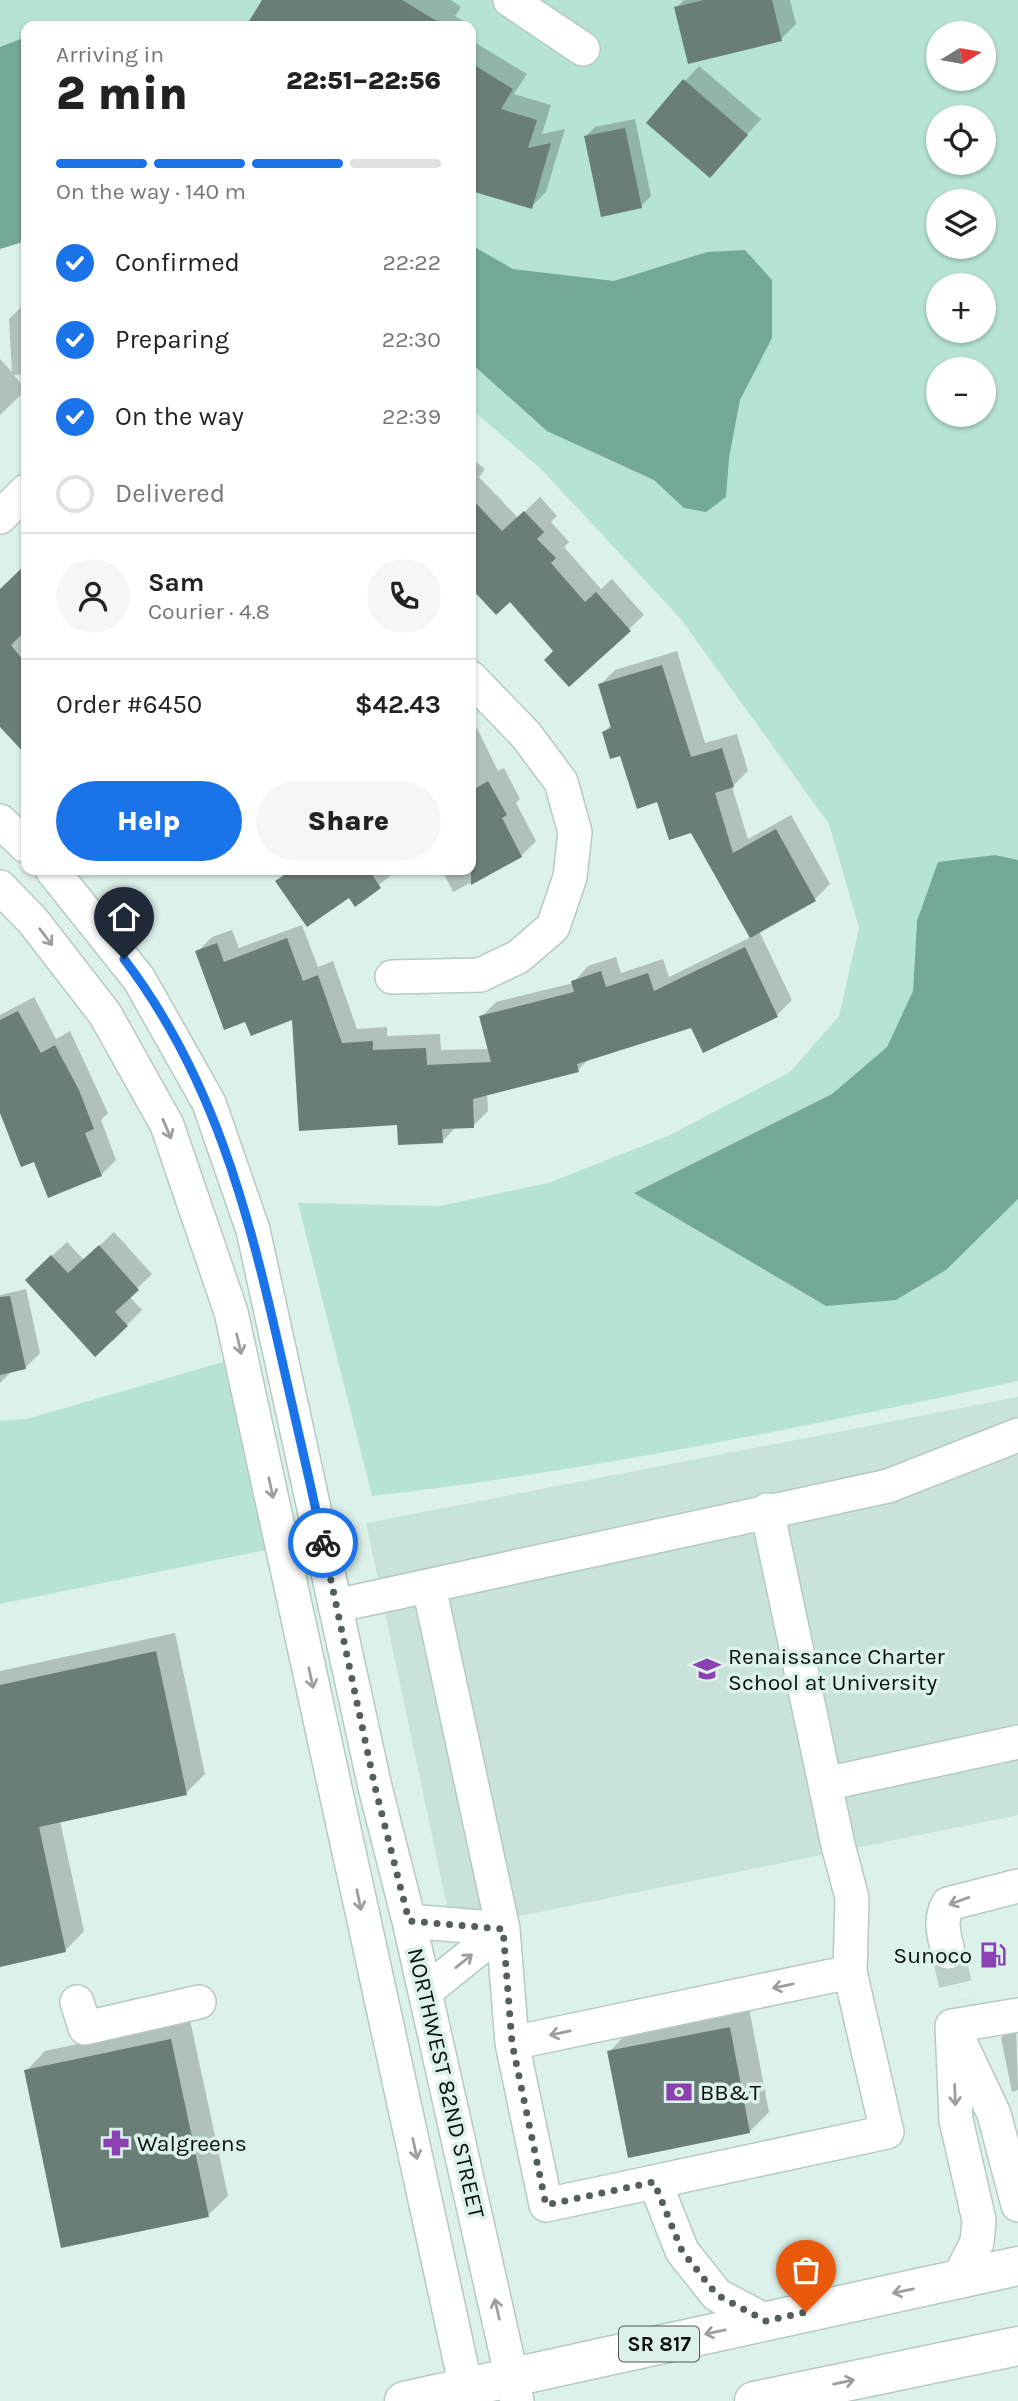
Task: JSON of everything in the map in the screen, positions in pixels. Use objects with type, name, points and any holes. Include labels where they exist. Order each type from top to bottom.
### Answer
[{"type":"main road","name":"SR 817","points":[[404,2401],[514,2388],[766,2321],[1018,2266]]},
{"type":"main road","points":[[754,2401],[798,2396],[1018,2346]]},
{"type":"street","points":[[510,0],[583,49]]},
{"type":"street","points":[[0,517],[21,496]]},
{"type":"street","points":[[392,977],[480,975],[518,957],[553,927],[570,877],[576,832],[561,782],[526,735],[476,683]]},
{"type":"street","points":[[0,821],[21,841]]},
{"type":"street","name":"NORTHWEST 82ND STREET","points":[[56,875],[139,979],[209,1103],[253,1230],[375,1787],[409,1921],[514,2388]]},
{"type":"street","name":"NORTHWEST 82ND STREET","points":[[0,887],[33,921],[105,1014],[167,1125],[231,1312],[468,2394]]},
{"type":"street","points":[[335,1606],[767,1510],[888,1486],[1018,1435]]},
{"type":"street","points":[[429,1587],[503,1929],[512,2043],[546,2205],[887,2132],[850,1972],[852,1898],[767,1510]]},
{"type":"street","points":[[825,1784],[1018,1742]]},
{"type":"street","points":[[948,1952],[942,1926],[943,1913],[948,1904],[1018,1886]]},
{"type":"street","points":[[409,1921],[503,1929]]},
{"type":"street","points":[[425,1992],[503,1929]]},
{"type":"street","points":[[512,2043],[850,1972]]},
{"type":"street","points":[[77,2002],[85,2028],[199,2001]]},
{"type":"street","points":[[958,2017],[1018,2015]]},
{"type":"street","points":[[958,2017],[994,2114],[1018,2205]]},
{"type":"street","points":[[958,2017],[956,2120],[979,2220],[977,2242],[959,2278]]},
{"type":"street","points":[[654,2182],[682,2251],[717,2295],[766,2321]]},
{"type":"shaded area","points":[[0,0],[1018,0],[1018,860],[995,855],[917,921],[913,991],[887,1047],[832,1094],[635,1193],[826,1306],[994,1220],[1018,1199],[1018,1381],[616,1461],[372,1496],[298,1203],[440,1206],[548,1183],[668,1136],[790,1072],[839,1016],[859,928],[829,824],[680,618],[540,468],[476,413],[476,21],[21,21],[21,240],[0,249]]},
{"type":"shaded area","points":[[21,39],[21,243],[0,249],[0,47]]},
{"type":"shaded area","points":[[476,248],[513,269],[614,281],[707,252],[745,250],[772,280],[772,338],[740,400],[729,458],[726,497],[706,512],[684,508],[654,480],[547,431],[476,367]]},
{"type":"shaded area","points":[[995,855],[1018,860],[1018,1199],[946,1270],[896,1300],[826,1306],[634,1193],[832,1094],[887,1047],[913,991],[917,921],[938,862]]},
{"type":"shaded area","points":[[233,1359],[276,1548],[0,1604],[0,1421],[27,1419]]},
{"type":"shaded area","name":"Renaissance Charter School at University","points":[[1018,1397],[1018,1815],[452,1930],[366,1523]]},
{"type":"building","points":[[262,0],[402,0],[437,21],[249,21]]},
{"type":"building","points":[[704,0],[772,0],[782,41],[688,64],[674,7]]},
{"type":"building","points":[[476,66],[513,89],[501,109],[537,120],[528,148],[551,143],[532,209],[476,192]]},
{"type":"building","points":[[683,79],[748,135],[710,178],[646,123]]},
{"type":"building","points":[[625,128],[642,208],[601,217],[584,136]]},
{"type":"building","points":[[476,503],[502,531],[524,511],[544,532],[537,539],[556,558],[551,563],[585,602],[596,592],[631,631],[569,687],[544,660],[553,651],[510,602],[496,615],[476,593]]},
{"type":"building","points":[[21,569],[21,635],[11,645],[21,658],[21,750],[0,727],[0,589]]},
{"type":"building","points":[[662,665],[691,757],[722,748],[734,787],[715,793],[733,853],[776,829],[816,901],[750,938],[691,833],[669,840],[657,802],[637,809],[620,756],[610,759],[602,732],[611,728],[598,684]]},
{"type":"building","points":[[488,781],[507,815],[502,818],[522,857],[471,885],[471,875],[476,875],[476,788]]},
{"type":"building","points":[[284,875],[372,875],[381,888],[355,907],[349,898],[307,927],[275,881]]},
{"type":"building","points":[[287,938],[303,981],[318,975],[342,1043],[373,1041],[373,1050],[426,1048],[427,1065],[491,1062],[479,1016],[574,992],[571,981],[601,971],[606,987],[648,973],[654,991],[745,947],[778,1017],[703,1053],[691,1028],[577,1064],[579,1072],[473,1099],[474,1128],[442,1129],[443,1143],[398,1145],[397,1125],[299,1131],[292,1020],[251,1036],[245,1022],[224,1030],[195,951],[217,943],[224,962]]},
{"type":"building","points":[[18,1011],[41,1053],[55,1045],[79,1090],[94,1129],[85,1133],[102,1176],[48,1198],[34,1162],[21,1167],[0,1113],[0,1020]]},
{"type":"building","points":[[99,1245],[139,1290],[115,1312],[128,1326],[95,1357],[25,1280],[51,1255],[68,1273]]},
{"type":"building","points":[[10,1296],[26,1369],[0,1375],[0,1297]]},
{"type":"building","points":[[156,1651],[187,1795],[39,1827],[66,1952],[0,1967],[0,1685]]},
{"type":"building","name":"BB&T","points":[[730,2027],[750,2133],[628,2158],[607,2051]]},
{"type":"building","name":"Walgreens","points":[[171,2039],[209,2217],[61,2248],[24,2070]]},
{"type":"tunnel","points":[[948,1952],[959,2001]]},
{"type":"way so far","points":[[323,1543],[375,1787],[409,1921],[503,1929],[512,2043],[546,2205],[654,2182],[682,2251],[717,2295],[766,2321],[806,2312]]},
{"type":"place","name":"Renaissance Charter School at University","points":[[707,1669]]},
{"type":"place","name":"Sunoco","points":[[993,1955]]},
{"type":"place","name":"BB&T","points":[[679,2092]]},
{"type":"place","name":"Walgreens","points":[[116,2143]]},
{"type":"route","points":[[124,959],[139,979],[209,1103],[253,1230],[323,1543]]}]
